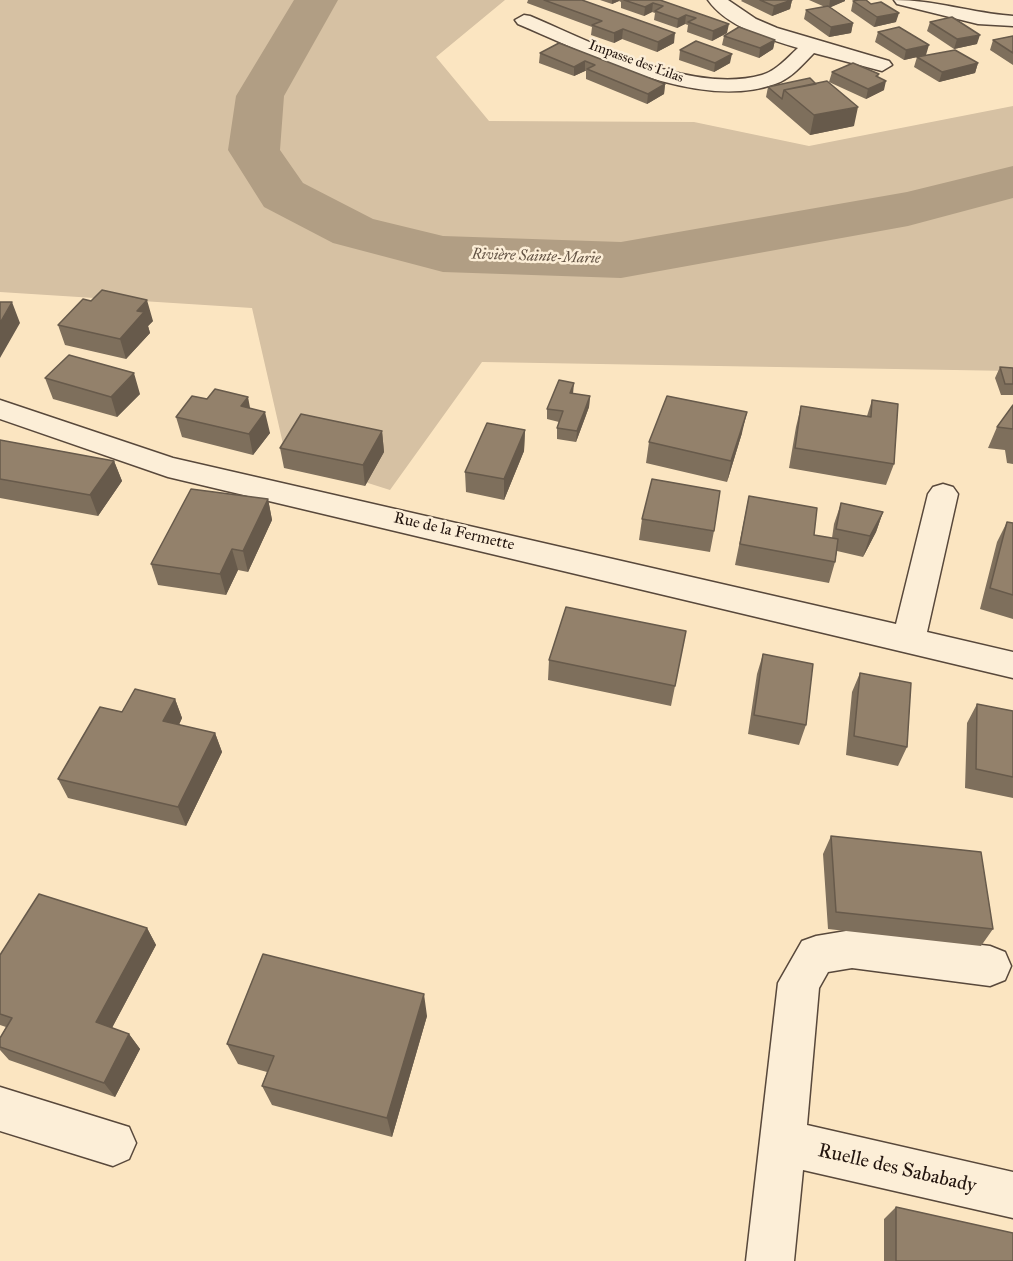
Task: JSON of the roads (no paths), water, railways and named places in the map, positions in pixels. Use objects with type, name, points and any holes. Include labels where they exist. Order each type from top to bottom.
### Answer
[{"type":"street","points":[[717,0],[727,11],[744,21],[811,46],[882,65]]},
{"type":"street","points":[[904,0],[978,19],[1013,21]]},
{"type":"street","name":"Impasse des Lilas","points":[[524,20],[644,67],[699,83],[749,84],[770,80],[811,46]]},
{"type":"street","name":"Rue de la Fermette","points":[[1,411],[168,467],[1013,665]]},
{"type":"street","points":[[909,640],[943,494]]},
{"type":"street","points":[[770,1261],[799,983],[816,956],[852,949],[990,966]]},
{"type":"street","points":[[0,1109],[113,1143]]},
{"type":"street","name":"Ruelle des Sababady","points":[[782,1142],[1013,1195]]},
{"type":"waterway","name":"Rivière Sainte-Marie","points":[[316,0],[260,96],[254,150],[283,195],[353,231],[443,254],[621,260],[908,209],[1013,182]]}]
